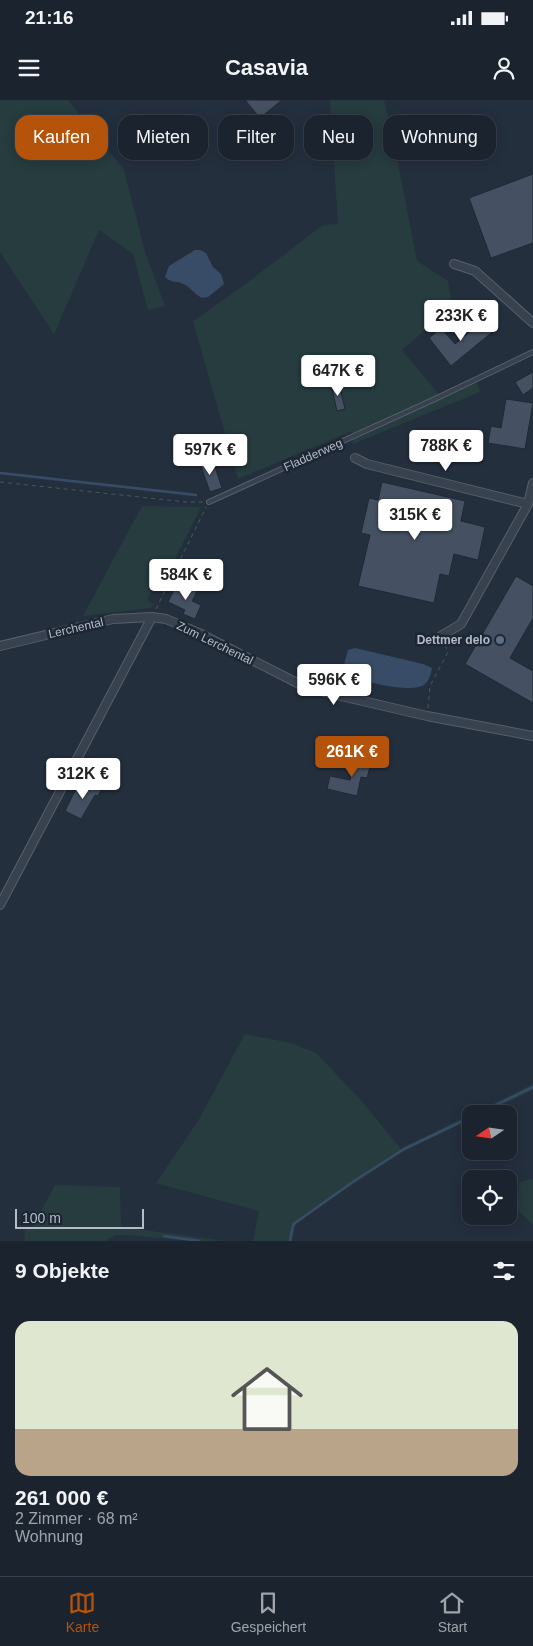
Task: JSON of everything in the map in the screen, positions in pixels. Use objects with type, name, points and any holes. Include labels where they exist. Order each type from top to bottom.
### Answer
[{"type":"street","points":[[454,264],[475,271],[533,323]]},
{"type":"street","name":"Fladderweg","points":[[355,458],[367,464],[528,504]]},
{"type":"street","points":[[441,636],[461,624],[528,504],[533,483]]},
{"type":"street","points":[[0,904],[152,617]]},
{"type":"street","name":"Lerchental","points":[[0,646],[113,620],[152,617]]},
{"type":"street","name":"Zum Lerchental","points":[[152,617],[166,620],[199,633],[307,688],[427,716],[533,736]]},
{"type":"lane","name":"Fladderweg","points":[[209,502],[417,408],[533,352]]},
{"type":"path","points":[[0,482],[186,502],[209,502],[152,617]]},
{"type":"path","points":[[427,716],[430,686],[448,652],[441,636]]},
{"type":"green space","points":[[0,100],[68,100],[80,115],[15,115],[15,160],[108,160],[108,150],[124,170],[145,252],[165,306],[148,310],[133,254],[99,230],[54,334],[0,252]]},
{"type":"green space","points":[[330,100],[384,100],[388,115],[383,115],[383,160],[397,160],[417,261],[448,281],[452,307],[402,350],[442,398],[477,381],[480,392],[353,444],[352,431],[238,479],[193,321],[243,286],[323,225],[338,224],[334,160],[373,160],[373,115],[331,115]]},
{"type":"green space","points":[[142,506],[201,507],[160,589],[153,587],[147,600],[154,604],[151,608],[83,616]]},
{"type":"green space","points":[[245,1034],[291,1043],[316,1053],[360,1099],[401,1149],[462,1118],[462,1123],[404,1151],[319,1207],[296,1224],[292,1241],[253,1241],[259,1211],[156,1183],[198,1121]]},
{"type":"green space","points":[[533,1084],[533,1090],[502,1105],[491,1105]]},
{"type":"green space","points":[[533,1179],[533,1225],[517,1209],[519,1182]]},
{"type":"green space","points":[[55,1185],[120,1187],[121,1227],[227,1241],[190,1241],[116,1235],[105,1241],[24,1241],[25,1228],[31,1229]]},
{"type":"water","points":[[195,250],[206,253],[213,267],[221,274],[224,284],[208,297],[202,298],[184,284],[170,281],[165,277],[169,266]]},
{"type":"water","points":[[355,648],[423,664],[432,668],[427,682],[417,687],[394,687],[381,685],[348,673],[343,668],[348,650]]},
{"type":"building","points":[[245,100],[282,100],[264,115],[258,115]]},
{"type":"building","points":[[533,174],[533,243],[491,258],[469,198]]},
{"type":"building","points":[[486,318],[496,329],[451,366],[429,338],[441,328],[455,344]]},
{"type":"building","points":[[533,372],[533,388],[523,395],[515,382]]},
{"type":"building","points":[[339,384],[345,409],[337,411],[331,385]]},
{"type":"building","points":[[506,399],[533,403],[525,449],[488,443],[491,426],[501,428]]},
{"type":"building","points":[[205,456],[209,470],[215,467],[222,488],[210,492],[198,458]]},
{"type":"building","points":[[382,482],[465,501],[461,521],[485,527],[478,560],[454,554],[449,576],[440,574],[434,603],[358,586],[370,535],[361,533],[369,498],[378,500]]},
{"type":"building","points":[[192,563],[201,567],[195,580],[185,576]]},
{"type":"building","name":"Dettmer delo","points":[[516,576],[533,586],[533,618],[510,658],[533,671],[533,703],[465,664]]},
{"type":"building","points":[[176,586],[188,591],[191,586],[198,589],[192,601],[201,605],[195,619],[183,614],[185,610],[168,602]]},
{"type":"building","points":[[356,756],[372,760],[367,778],[361,777],[357,796],[327,789],[330,776],[350,780]]},
{"type":"building","points":[[93,782],[103,786],[98,796],[95,795],[81,819],[65,811],[78,785],[89,791]]},
{"type":"waterway","points":[[0,473],[196,495]]},
{"type":"waterway","points":[[496,1105],[533,1087]]},
{"type":"waterway","points":[[290,1241],[295,1223],[354,1181],[404,1149],[462,1121]]},
{"type":"waterway","points":[[164,1236],[199,1241]]},
{"type":"place","name":"Dettmer delo","points":[[500,640]]}]
